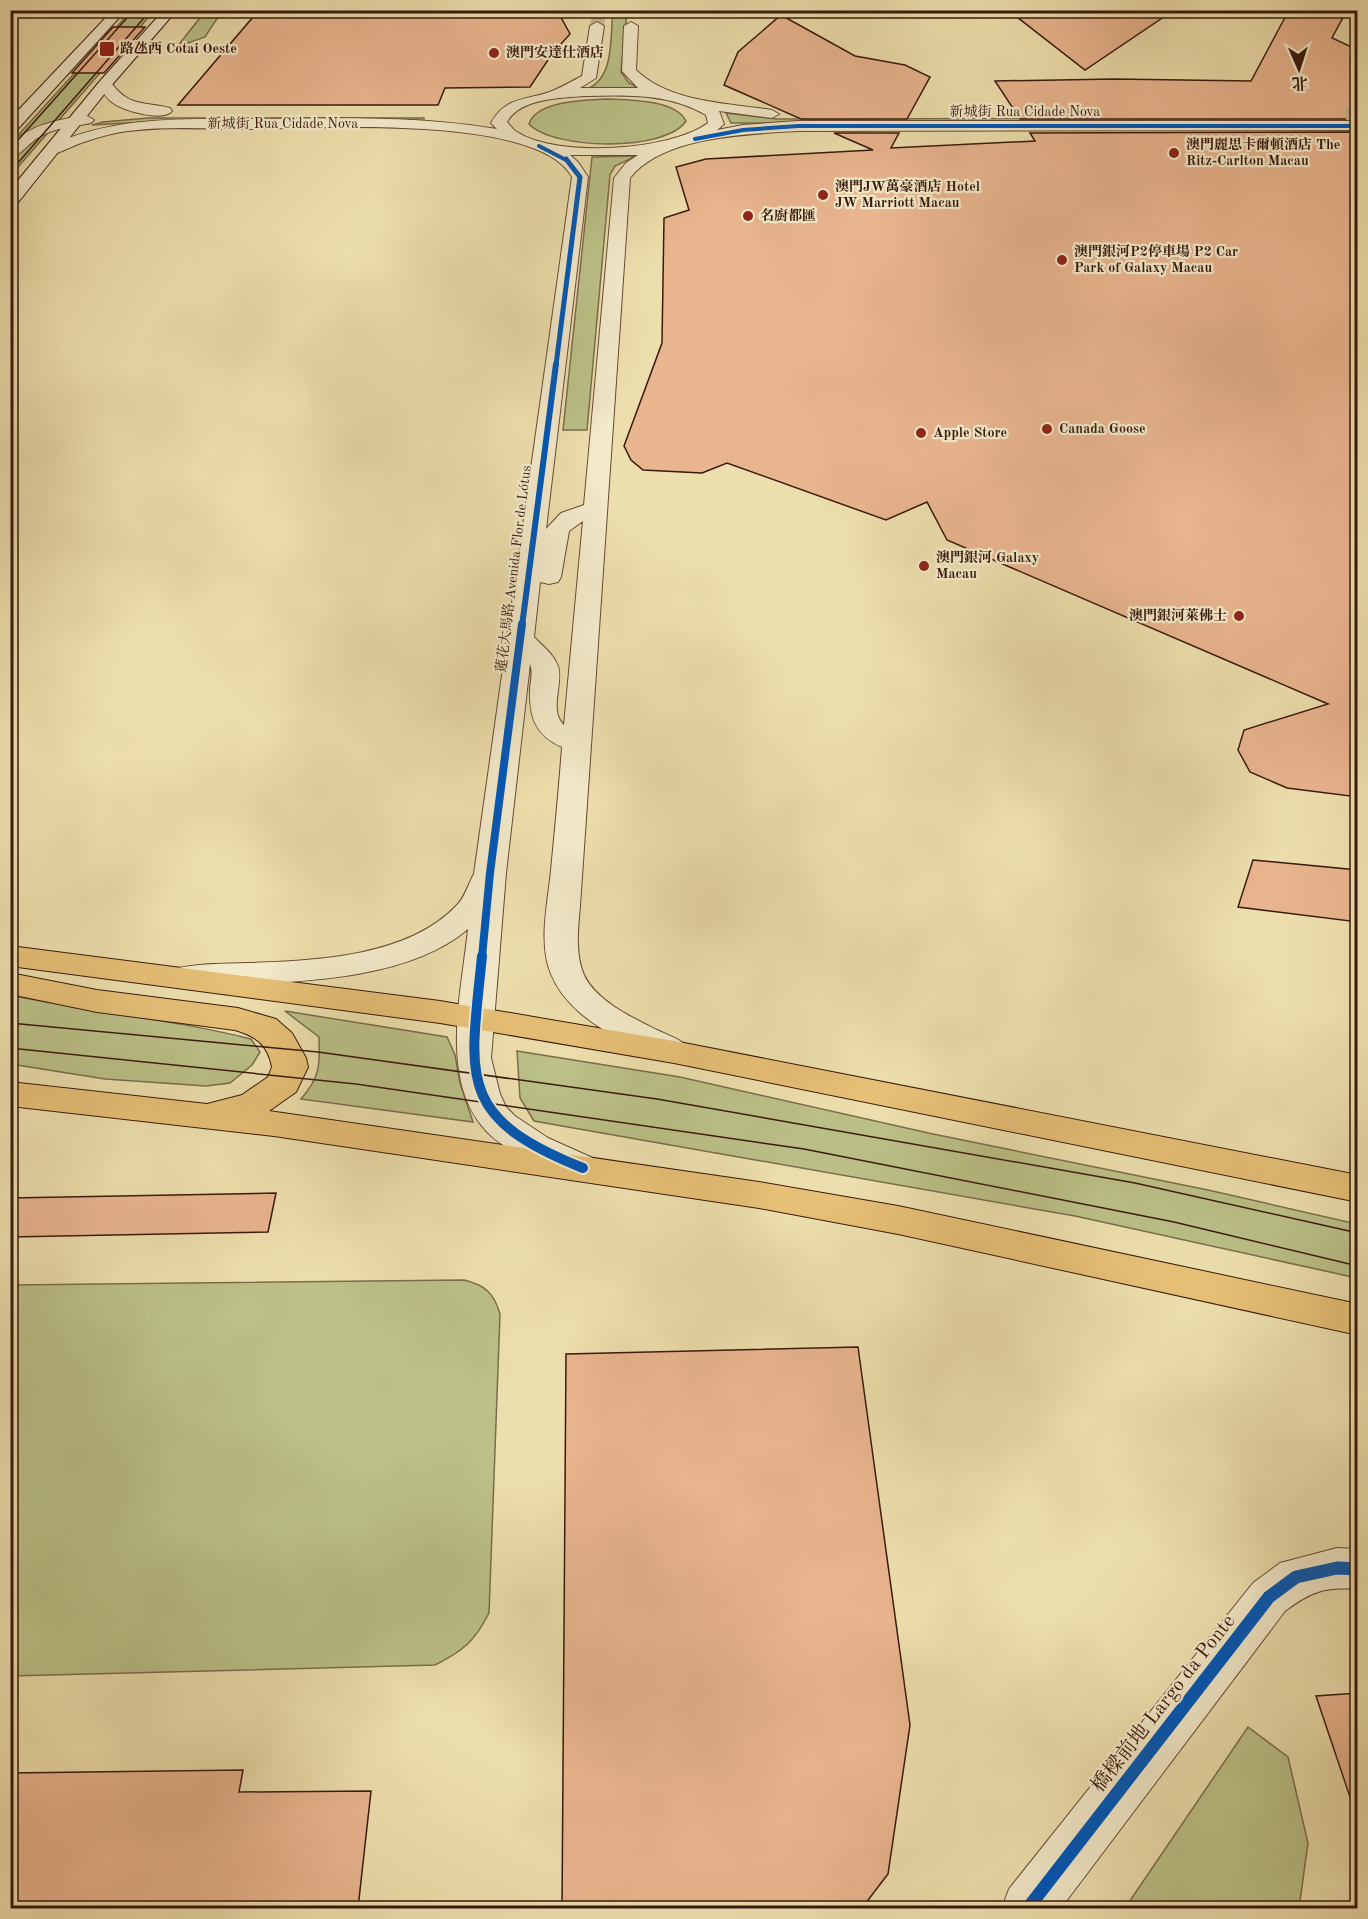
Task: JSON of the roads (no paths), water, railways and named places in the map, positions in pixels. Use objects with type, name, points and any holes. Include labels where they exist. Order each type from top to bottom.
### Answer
[{"type":"main road","points":[[10,956],[476,1018],[674,1052],[1358,1189]]},
{"type":"main road","points":[[10,982],[96,1001],[238,1019],[264,1027],[280,1041],[290,1067],[283,1084],[253,1105],[224,1112],[185,1113]]},
{"type":"main road","points":[[10,1094],[185,1113],[583,1168],[759,1195],[898,1220],[1358,1320]]},
{"type":"street","points":[[10,129],[120,10]]},
{"type":"street","points":[[10,201],[105,84],[171,10]]},
{"type":"street","points":[[487,109],[523,104],[564,92],[589,78],[598,18]]},
{"type":"street","points":[[632,18],[629,71],[633,78],[648,88],[673,97]]},
{"type":"street","name":"新城街 Rua Cidade Nova","points":[[105,84],[110,93],[121,103],[151,110],[197,113],[454,112]]},
{"type":"street","points":[[543,98],[608,91],[673,97]]},
{"type":"street","name":"新城街 Rua Cidade Nova","points":[[673,97],[697,104],[744,112],[799,116],[1351,121],[798,126],[742,130],[683,143]]},
{"type":"street","points":[[516,137],[507,134],[499,123],[505,113],[523,104]]},
{"type":"street","points":[[674,1052],[639,1035],[594,1008],[578,990],[563,958],[577,743],[622,178],[628,169],[639,160],[705,135],[717,124],[713,113],[697,104]]},
{"type":"street","points":[[10,153],[32,133],[76,121],[133,114],[197,113]]},
{"type":"street","points":[[307,113],[317,120],[352,123]]},
{"type":"street","name":"新城街 Rua Cidade Nova","points":[[54,149],[92,132],[138,125],[352,123],[453,127],[516,137],[539,146]]},
{"type":"street","points":[[539,146],[605,152],[683,143]]},
{"type":"street","name":"蓮花大馬路 Avenida Flor de Lótus","points":[[539,146],[567,160],[576,168],[580,177],[490,873],[476,1018],[474,1065],[494,1117],[549,1155],[583,1168]]},
{"type":"street","points":[[577,743],[549,728],[543,713],[545,667],[537,654],[523,644],[520,628],[547,598],[555,535],[560,524],[574,515],[596,509]]},
{"type":"street","points":[[178,977],[282,972],[329,967],[383,957],[419,945],[446,932],[469,912],[490,873]]},
{"type":"street","name":"橋樑前地 Largo da Ponte","points":[[1028,1908],[1269,1597],[1296,1577],[1337,1568],[1358,1569]]},
{"type":"tunnel","points":[[597,26],[598,17]]},
{"type":"tunnel","points":[[1346,115],[1358,115]]},
{"type":"tram line","points":[[10,149],[134,10]]},
{"type":"tram line","points":[[10,172],[151,10]]},
{"type":"tram line","points":[[10,1023],[318,1052],[657,1099],[1135,1183],[1358,1233]]},
{"type":"tram line","points":[[10,1048],[356,1084],[804,1149],[1174,1222],[1358,1266]]},
{"type":"place","name":"路氹西 Cotai Oeste","points":[[107,49]]},
{"type":"place","name":"澳門安達仕酒店","points":[[494,53]]},
{"type":"place","name":"澳門麗思卡爾頓酒店 The Ritz-Carlton Macau","points":[[1174,153]]},
{"type":"place","name":"澳門JW萬豪酒店 Hotel JW Marriott Macau","points":[[823,195]]},
{"type":"place","name":"名廚都匯","points":[[748,216]]},
{"type":"place","name":"澳門銀河P2停車場 P2 Car Park of Galaxy Macau","points":[[1062,260]]},
{"type":"place","name":"Canada Goose","points":[[1047,429]]},
{"type":"place","name":"Apple Store","points":[[921,433]]},
{"type":"place","name":"澳門銀河 Galaxy Macau","points":[[924,566]]},
{"type":"place","name":"澳門銀河萊佛士","points":[[1239,616]]}]
